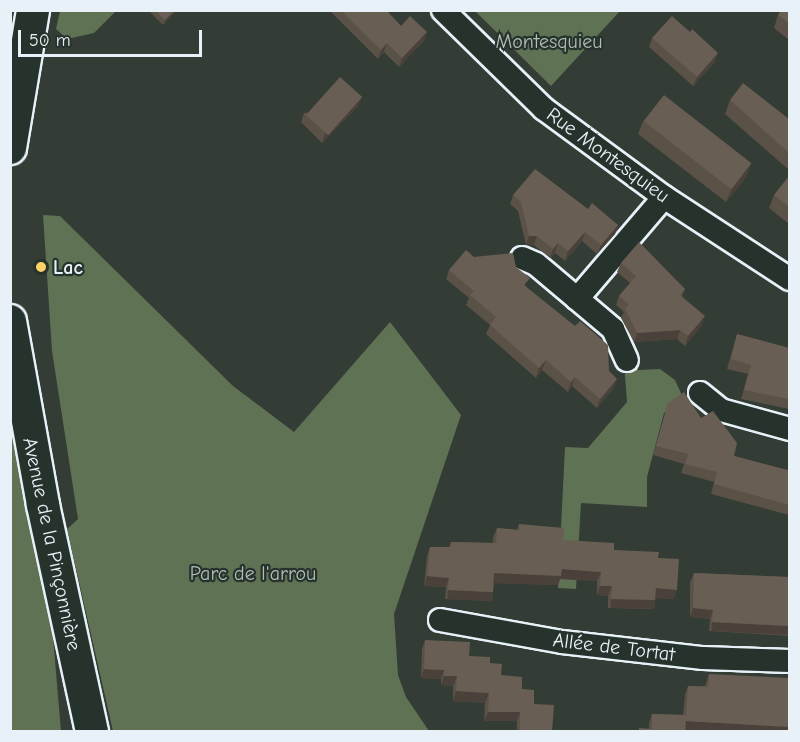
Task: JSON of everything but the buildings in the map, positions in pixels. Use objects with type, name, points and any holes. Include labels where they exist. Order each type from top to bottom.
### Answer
[{"type":"main road","points":[[10,148],[33,10]]},
{"type":"main road","name":"Avenue de la Pinçonnière","points":[[10,321],[43,505],[92,732]]},
{"type":"street","name":"Rue Montesquieu","points":[[443,10],[544,109],[664,196],[789,279]]},
{"type":"street","points":[[578,298],[664,196]]},
{"type":"street","points":[[522,258],[536,264],[613,329],[627,360]]},
{"type":"street","points":[[700,393],[721,410],[789,429]]},
{"type":"street","name":"Allée de Tortat","points":[[440,620],[562,642],[703,658],[789,661]]},
{"type":"green space","points":[[60,10],[116,11],[94,33],[67,39],[56,29]]},
{"type":"green space","name":"Montesquieu","points":[[475,11],[620,11],[551,86]]},
{"type":"green space","name":"Parc de l'arrou","points":[[43,215],[60,216],[233,386],[294,432],[390,322],[461,415],[394,614],[398,675],[406,697],[429,731],[113,731],[67,529],[78,519],[52,351]]},
{"type":"green space","points":[[624,362],[638,362],[638,370],[660,369],[675,380],[684,400],[664,413],[647,477],[647,507],[581,503],[576,589],[558,588],[565,447],[588,448],[627,402]]},
{"type":"green space","points":[[11,422],[53,637],[61,731],[11,731]]},
{"type":"place","name":"Lac","points":[[41,267]]}]
